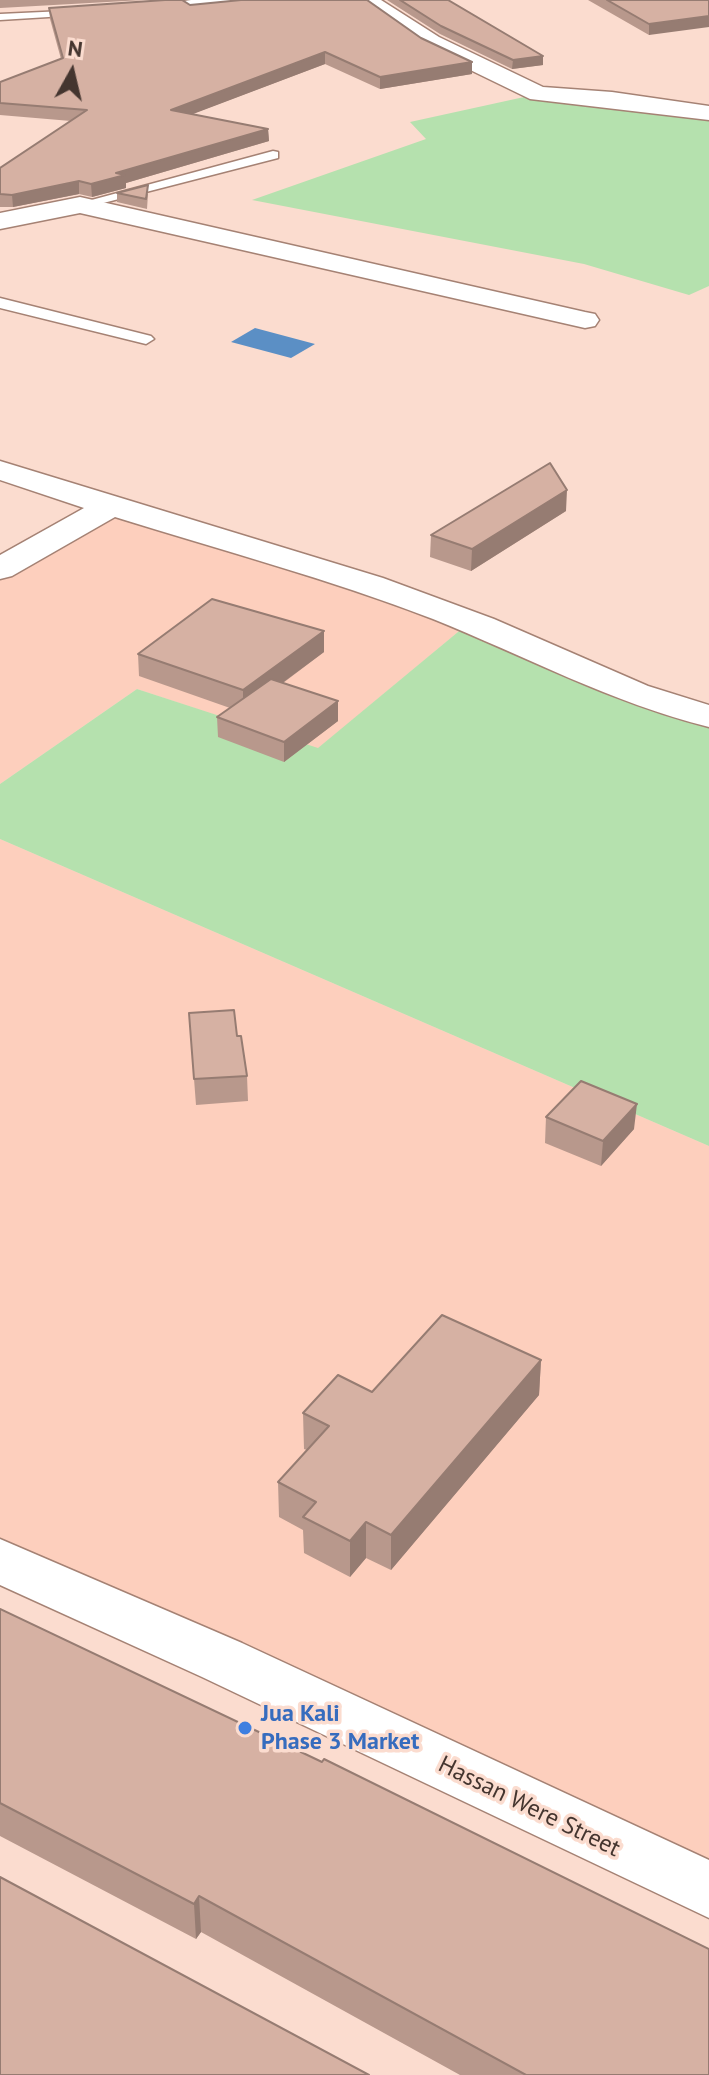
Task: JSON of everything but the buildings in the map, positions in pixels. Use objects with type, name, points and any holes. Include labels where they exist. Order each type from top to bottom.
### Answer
[{"type":"street","points":[[367,0],[431,42],[538,94],[612,99],[709,113]]},
{"type":"street","points":[[0,221],[80,205],[585,320]]},
{"type":"street","points":[[0,470],[108,508],[372,585],[517,642],[616,689],[671,708],[709,716]]},
{"type":"street","points":[[0,569],[108,508]]},
{"type":"street","name":"Hassan Were Street","points":[[0,1561],[222,1660],[709,1890]]},
{"type":"lane","points":[[144,7],[236,0]]},
{"type":"lane","points":[[0,17],[98,10]]},
{"type":"lane","points":[[80,205],[273,155]]},
{"type":"lane","points":[[0,303],[146,339]]},
{"type":"shaded area","points":[[107,505],[470,622],[318,749],[137,689],[0,784],[0,573]]},
{"type":"shaded area","points":[[0,839],[709,1146],[709,1886],[0,1554]]},
{"type":"green space","points":[[547,92],[709,111],[709,286],[689,295],[584,264],[252,200],[426,139],[410,122]]},
{"type":"green space","points":[[470,622],[709,714],[709,1146],[0,839],[0,784],[137,689],[318,748]]},
{"type":"water","points":[[255,328],[315,344],[291,358],[231,342]]},
{"type":"place","name":"Jua Kali Phase 3 Market","points":[[245,1728]]}]
